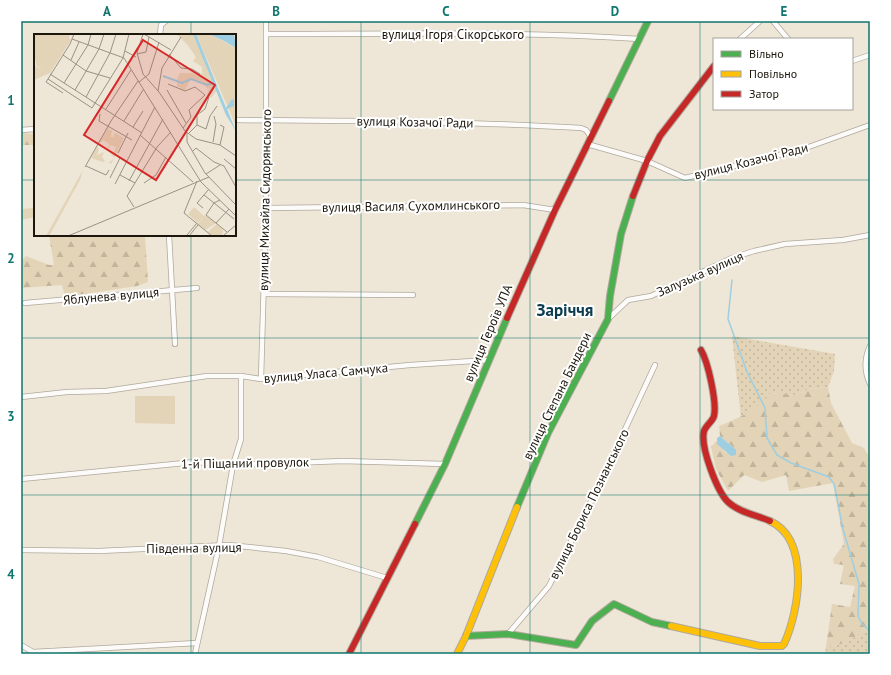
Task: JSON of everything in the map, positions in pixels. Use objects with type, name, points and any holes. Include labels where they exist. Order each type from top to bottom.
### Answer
[{"type":"street","points":[[160,34],[161,25],[166,21]]},
{"type":"street","name":"вулиця Михайла Сидорянського","points":[[261,379],[266,208],[266,21]]},
{"type":"street","name":"вулиця Героїв УПА","points":[[349,654],[445,464],[555,210],[648,21]]},
{"type":"street","points":[[741,38],[753,23],[760,21]]},
{"type":"street","points":[[773,21],[787,38]]},
{"type":"street","name":"вулиця Ігоря Сікорського","points":[[266,34],[562,34],[640,39]]},
{"type":"street","points":[[853,61],[870,55]]},
{"type":"street","name":"вулиця Степана Бандери","points":[[457,654],[466,636],[490,572],[548,433],[608,319],[610,296],[621,234],[628,208],[647,161],[660,136],[713,67]]},
{"type":"street","name":"вулиця Козачої Ради","points":[[236,120],[411,121],[524,124],[581,128],[586,130],[591,136]]},
{"type":"street","name":"вулиця Козачої Ради","points":[[587,144],[647,161],[685,178],[803,149],[870,125]]},
{"type":"street","points":[[21,130],[34,129]]},
{"type":"street","name":"вулиця Василя Сухомлинського","points":[[266,208],[523,205],[555,210]]},
{"type":"street","name":"Залузька вулиця","points":[[608,319],[628,300],[651,296],[732,258],[785,244],[843,240],[870,235]]},
{"type":"street","points":[[169,236],[175,344]]},
{"type":"street","name":"Яблунева вулиця","points":[[25,303],[197,288]]},
{"type":"street","points":[[264,294],[413,295]]},
{"type":"street","points":[[870,346],[865,356],[865,368],[870,384]]},
{"type":"street","points":[[466,636],[508,634],[576,645],[580,636],[599,613],[614,604],[652,622],[760,646],[782,646],[784,644],[795,605],[799,579],[792,545],[788,535],[779,526],[728,502],[720,488],[707,456],[704,440],[704,431],[714,416],[709,372],[705,356],[701,350]]},
{"type":"street","name":"вулиця Уласа Самчука","points":[[21,397],[67,392],[106,391],[207,376],[241,376],[261,379],[410,365],[489,360]]},
{"type":"street","name":"вулиця Бориса Познанського","points":[[508,634],[549,586],[600,483],[655,365]]},
{"type":"street","points":[[195,654],[219,546],[233,465],[241,439],[241,376]]},
{"type":"street","name":"1-й Піщаний провулок","points":[[21,479],[195,462],[233,465],[342,461],[445,464]]},
{"type":"street","name":"Південна вулиця","points":[[21,550],[99,551],[228,545],[286,551],[318,558],[387,578]]},
{"type":"street","points":[[21,645],[33,652],[197,643]]},
{"type":"green space","points":[[21,133],[34,134],[34,145],[21,145]]},
{"type":"green space","points":[[34,208],[34,217],[21,220],[21,209]]},
{"type":"green space","points":[[49,236],[145,236],[148,282],[137,286],[65,297],[62,285],[21,288],[21,261],[26,256],[49,265],[54,265]]},
{"type":"green space","points":[[732,336],[835,354],[834,371],[828,387],[809,389],[796,395],[771,393],[761,405],[741,418]]},
{"type":"green space","points":[[828,387],[831,403],[852,443],[864,448],[870,458],[870,626],[846,643],[826,647],[832,604],[850,607],[855,586],[840,584],[844,565],[834,564],[833,559],[844,544],[833,483],[789,491],[786,475],[762,482],[744,475],[728,491],[716,469],[711,447],[716,441],[726,453],[733,447],[720,436],[719,426],[747,413],[760,404],[771,393],[796,395],[809,389]]},
{"type":"green space","points":[[135,396],[175,396],[175,424],[135,423]]},
{"type":"green space","points":[[870,626],[870,654],[825,654],[826,647],[846,643]]},
{"type":"water","points":[[720,436],[736,450],[736,455],[731,456],[717,444],[717,438]]},
{"type":"waterway","points":[[732,280],[728,319],[747,372],[765,408],[767,438],[777,455],[791,463],[829,477],[834,484],[843,529],[859,584],[858,616],[862,624],[870,631]]},
{"type":"traffic: fast","points":[[609,101],[648,21]]},
{"type":"traffic: fast","points":[[517,507],[548,433],[608,319],[610,296],[621,234],[633,196]]},
{"type":"traffic: fast","points":[[415,524],[445,464],[507,318]]},
{"type":"traffic: fast","points":[[466,636],[508,634],[576,645],[592,621],[614,604],[652,622],[671,626]]},
{"type":"traffic: slow","points":[[457,654],[466,636],[517,507]]},
{"type":"traffic: slow","points":[[671,626],[760,646],[782,646],[784,644],[794,614],[797,596],[798,578],[796,560],[792,544],[783,530],[770,521]]},
{"type":"traffic: jam","points":[[633,196],[647,161],[660,136],[713,67]]},
{"type":"traffic: jam","points":[[507,318],[555,210],[609,101]]},
{"type":"traffic: jam","points":[[701,350],[709,372],[715,410],[712,420],[704,431],[703,438],[710,468],[719,489],[728,502],[743,511],[770,521]]},
{"type":"traffic: jam","points":[[349,654],[415,524]]},
{"type":"district","name":"Заріччя","points":[[565,310]]}]
